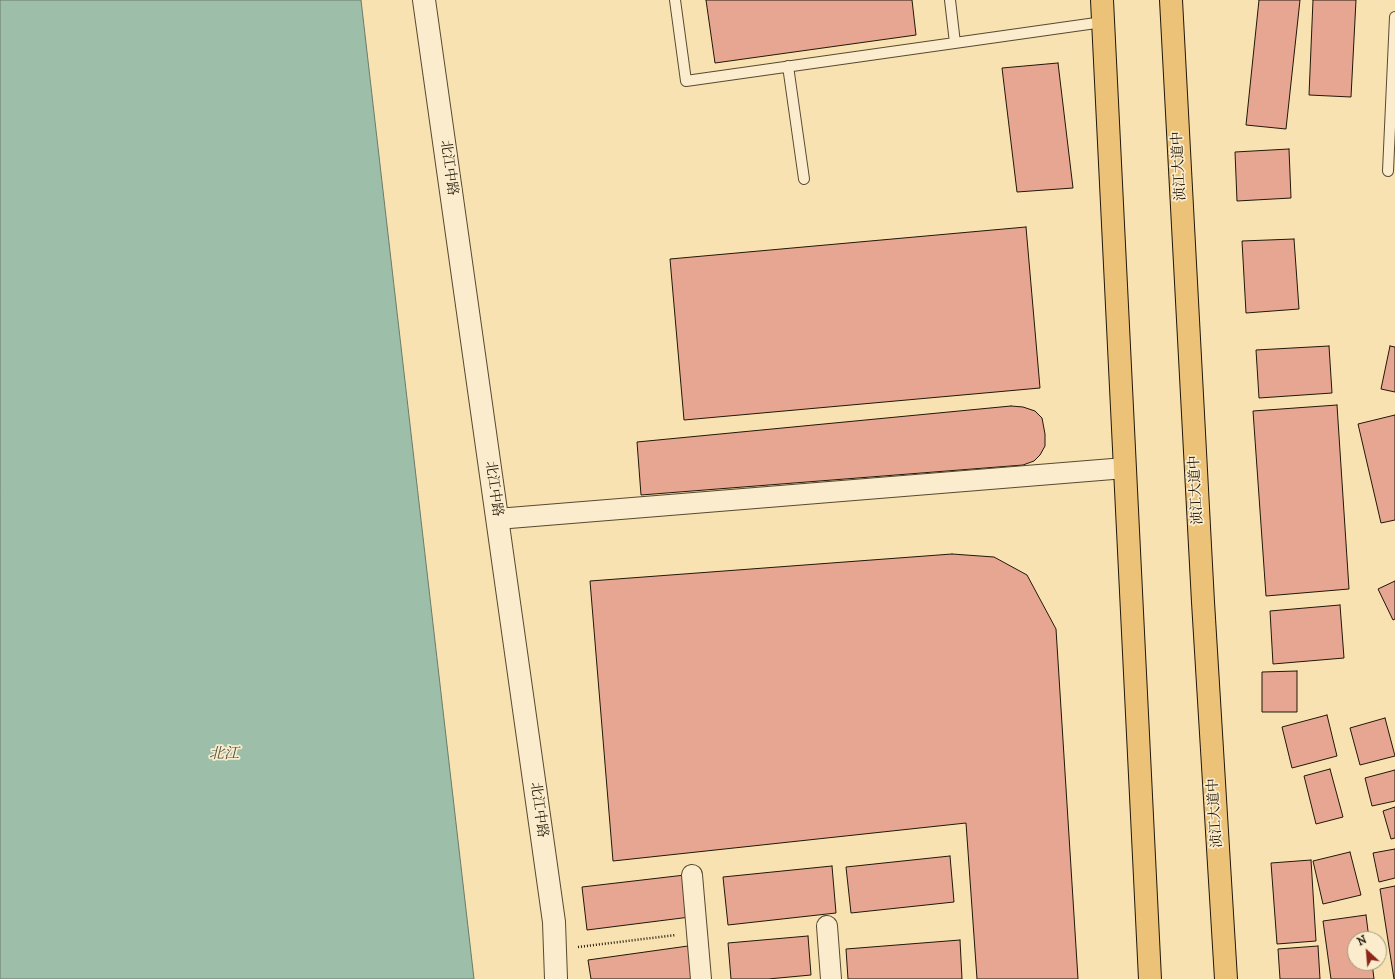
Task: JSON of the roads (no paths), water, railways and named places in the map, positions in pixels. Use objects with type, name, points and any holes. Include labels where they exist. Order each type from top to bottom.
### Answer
[{"type":"main road","points":[[1102,0],[1150,979]]},
{"type":"main road","name":"浈江大道中","points":[[1171,0],[1203,602],[1226,979]]},
{"type":"street","name":"北江中路","points":[[424,0],[554,922],[556,979]]},
{"type":"street","points":[[497,519],[1125,468]]},
{"type":"street","points":[[692,874],[701,979]]},
{"type":"street","points":[[827,926],[831,979]]},
{"type":"lane","points":[[675,0],[686,81],[1103,22]]},
{"type":"lane","points":[[950,0],[956,43]]},
{"type":"lane","points":[[1388,171],[1395,17]]},
{"type":"lane","points":[[788,66],[804,179]]},
{"type":"water","name":"北江","points":[[0,0],[361,0],[474,979],[0,979]]}]
